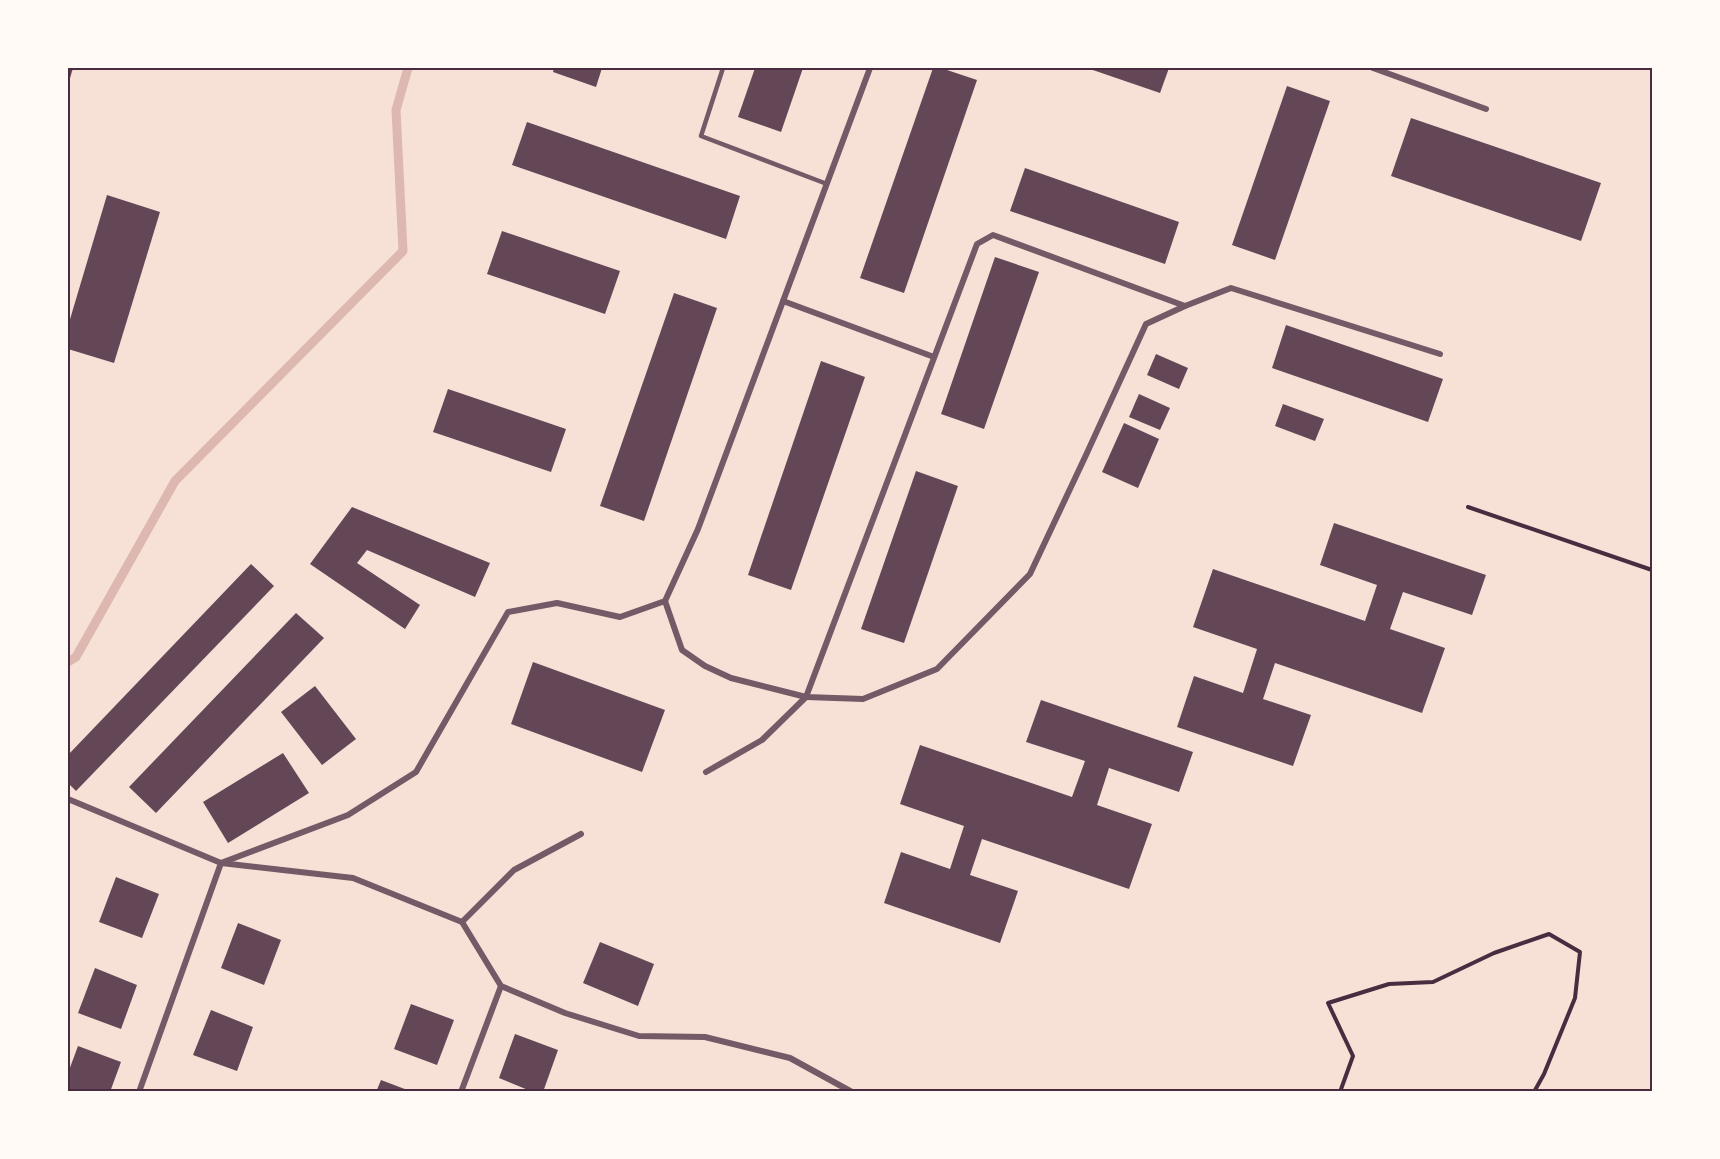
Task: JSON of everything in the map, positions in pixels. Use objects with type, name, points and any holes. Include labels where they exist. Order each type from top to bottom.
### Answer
[{"type":"street","points":[[870,68],[698,529],[665,601],[682,650],[705,666],[731,678],[806,697],[863,699],[937,669],[1030,574],[1146,324],[1185,306],[1231,288],[1440,354]]},
{"type":"street","points":[[1373,68],[1486,109]]},
{"type":"street","points":[[706,772],[762,740],[806,697],[976,243],[993,235],[1185,306]]},
{"type":"street","points":[[783,301],[934,357]]},
{"type":"street","points":[[139,1092],[221,863],[348,815],[416,772],[508,612],[557,603],[620,617],[665,601]]},
{"type":"street","points":[[68,799],[221,863],[353,878],[462,922],[501,986],[565,1013],[639,1036],[705,1037],[790,1058],[852,1092]]},
{"type":"street","points":[[462,922],[514,870],[581,834]]},
{"type":"street","points":[[461,1092],[501,986]]},
{"type":"lane","points":[[723,68],[701,135],[826,184]]},
{"type":"path","points":[[1468,507],[1653,570]]},
{"type":"path","points":[[1340,1092],[1353,1056],[1328,1003],[1389,984],[1433,982],[1494,953],[1549,934],[1580,951],[1575,998],[1544,1074],[1534,1092]]},
{"type":"building","points":[[68,68],[73,68],[68,85]]},
{"type":"building","points":[[554,68],[602,68],[596,87],[553,72]]},
{"type":"building","points":[[755,68],[803,68],[781,132],[738,117]]},
{"type":"building","points":[[933,68],[941,68],[977,80],[904,293],[860,278]]},
{"type":"building","points":[[1087,68],[1169,68],[1160,93]]},
{"type":"building","points":[[1287,86],[1330,101],[1275,260],[1232,245]]},
{"type":"building","points":[[1411,118],[1601,183],[1581,241],[1391,176]]},
{"type":"building","points":[[527,122],[740,196],[726,239],[512,165]]},
{"type":"building","points":[[1025,168],[1179,222],[1165,264],[1010,211]]},
{"type":"building","points":[[107,195],[160,212],[114,363],[68,349],[68,326]]},
{"type":"building","points":[[502,231],[620,271],[605,314],[487,274]]},
{"type":"building","points":[[995,257],[1039,272],[984,429],[941,414]]},
{"type":"building","points":[[674,293],[717,308],[644,521],[600,506]]},
{"type":"building","points":[[1286,325],[1443,379],[1428,422],[1272,368]]},
{"type":"building","points":[[1156,354],[1188,368],[1179,389],[1147,375]]},
{"type":"building","points":[[821,361],[865,377],[791,590],[748,575]]},
{"type":"building","points":[[448,389],[566,429],[551,472],[433,432]]},
{"type":"building","points":[[1139,394],[1170,408],[1160,430],[1129,417]]},
{"type":"building","points":[[1283,404],[1324,419],[1315,441],[1275,426]]},
{"type":"building","points":[[1124,423],[1159,439],[1138,488],[1102,472]]},
{"type":"building","points":[[916,471],[958,486],[904,643],[861,629]]},
{"type":"building","points":[[352,507],[490,563],[475,597],[367,550],[357,563],[420,605],[405,629],[310,564]]},
{"type":"building","points":[[1334,523],[1486,575],[1472,615],[1403,592],[1390,629],[1445,648],[1422,713],[1275,663],[1263,699],[1311,715],[1293,766],[1177,727],[1194,676],[1243,693],[1257,649],[1193,627],[1213,569],[1365,621],[1377,585],[1320,565]]},
{"type":"building","points":[[251,564],[274,586],[76,791],[68,783],[68,755]]},
{"type":"building","points":[[296,613],[324,638],[156,813],[129,787]]},
{"type":"building","points":[[533,662],[665,710],[642,772],[511,724]]},
{"type":"building","points":[[315,686],[356,739],[322,765],[281,712]]},
{"type":"building","points":[[1041,700],[1193,752],[1179,792],[1109,768],[1097,805],[1152,824],[1129,889],[982,839],[970,875],[1018,891],[1000,943],[884,903],[901,852],[950,869],[964,826],[900,804],[920,745],[1072,797],[1085,761],[1026,742]]},
{"type":"building","points":[[283,753],[309,793],[228,843],[203,802]]},
{"type":"building","points":[[116,877],[159,894],[142,938],[99,922]]},
{"type":"building","points":[[238,923],[281,940],[264,985],[221,968]]},
{"type":"building","points":[[600,942],[654,964],[638,1006],[583,983]]},
{"type":"building","points":[[95,968],[137,985],[121,1029],[78,1013]]},
{"type":"building","points":[[411,1004],[454,1020],[437,1065],[394,1049]]},
{"type":"building","points":[[211,1010],[253,1027],[237,1071],[193,1055]]},
{"type":"building","points":[[515,1034],[558,1050],[543,1092],[533,1092],[499,1078]]},
{"type":"building","points":[[78,1046],[121,1062],[110,1092],[68,1092],[68,1073]]},
{"type":"building","points":[[381,1080],[410,1091],[410,1092],[376,1092]]},
{"type":"waterway","points":[[68,662],[76,657],[175,481],[403,251],[396,110],[408,68]]}]
